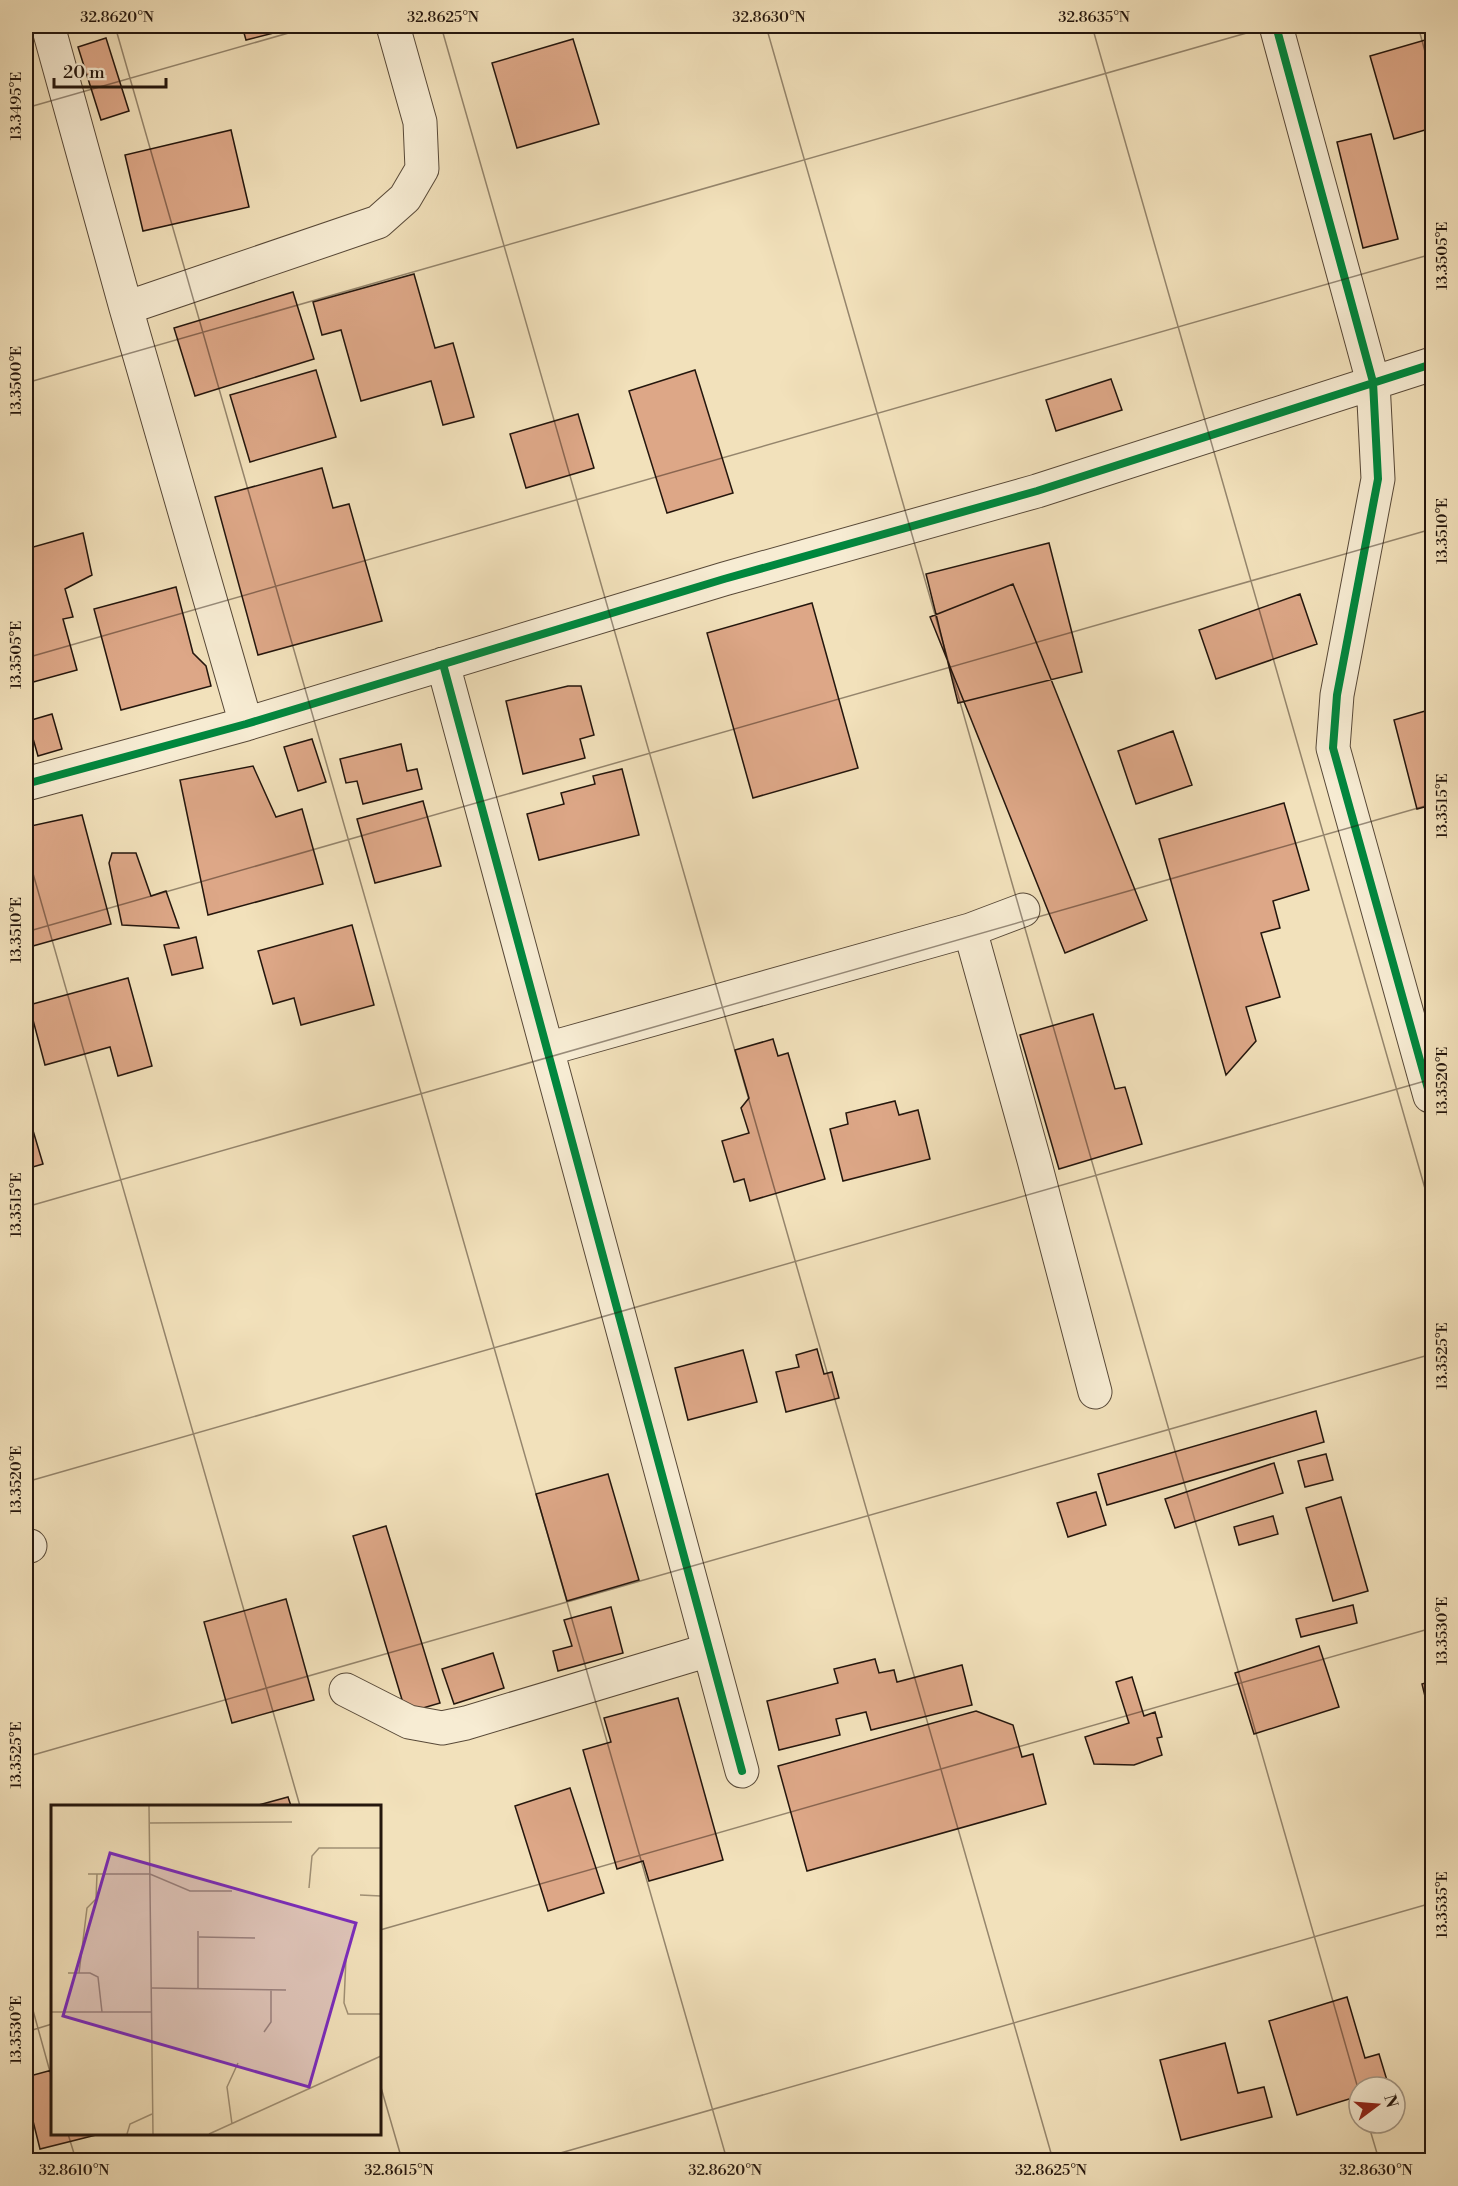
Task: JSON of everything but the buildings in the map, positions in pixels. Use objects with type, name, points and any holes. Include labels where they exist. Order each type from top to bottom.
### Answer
[{"type":"street","points":[[48,26],[126,308],[246,724]]},
{"type":"street","points":[[126,308],[378,222],[405,198],[422,169],[420,122],[395,26]]},
{"type":"street","points":[[1276,26],[1373,382],[1378,479],[1337,695],[1333,748],[1430,1096]]},
{"type":"street","points":[[26,783],[246,724],[724,579],[1037,491],[1432,364]]},
{"type":"street","points":[[443,664],[742,1772]]},
{"type":"street","points":[[546,1048],[970,930],[1023,910]]},
{"type":"street","points":[[970,930],[1095,1392]]},
{"type":"street","points":[[346,1690],[409,1722],[442,1728],[466,1723],[709,1650]]},
{"type":"cycle path","points":[[1276,26],[1373,382],[1378,479],[1337,695],[1333,748],[1430,1096]]},
{"type":"cycle path","points":[[26,784],[246,724],[724,579],[1037,491],[1432,364]]},
{"type":"cycle path","points":[[443,664],[742,1771]]}]
